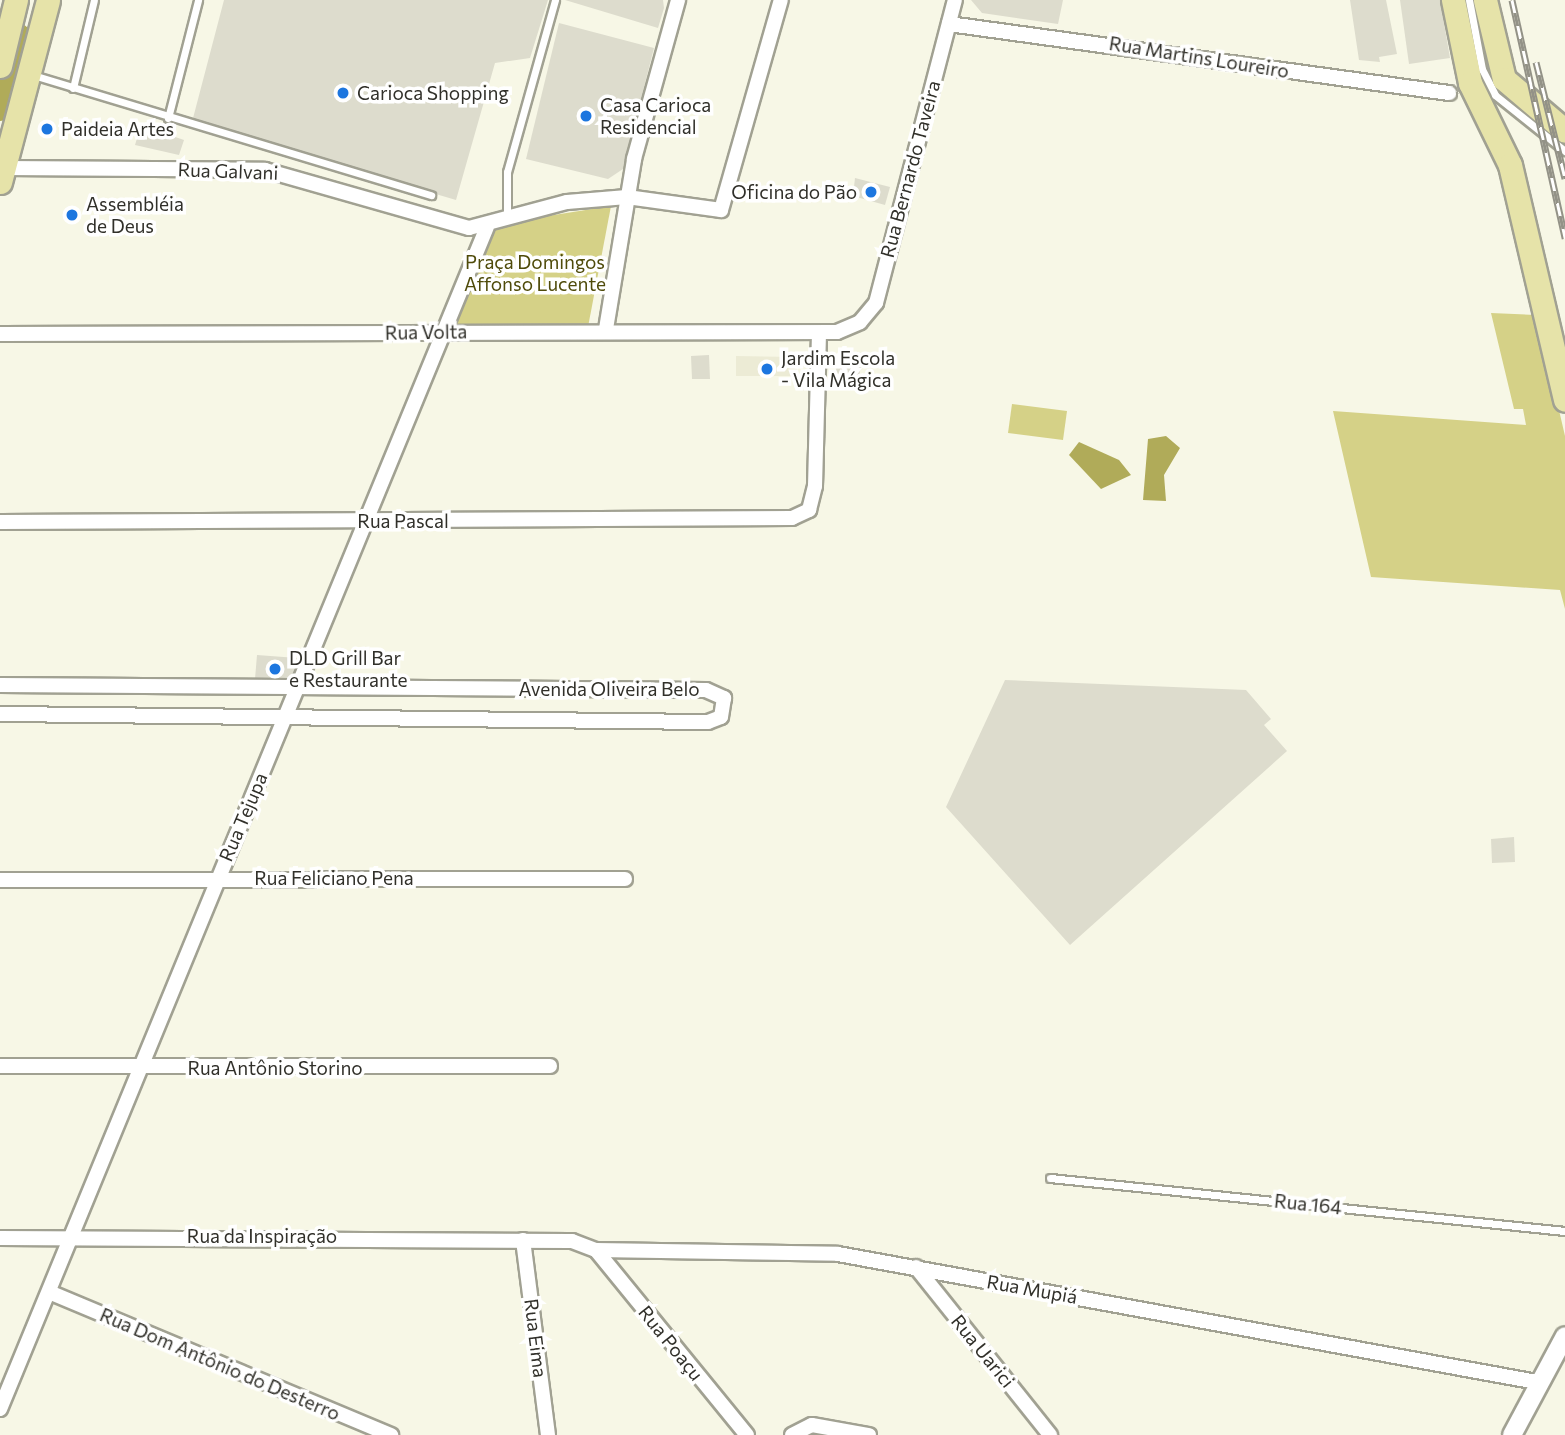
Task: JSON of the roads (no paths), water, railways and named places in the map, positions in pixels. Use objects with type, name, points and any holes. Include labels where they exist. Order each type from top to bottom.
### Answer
[{"type":"main road","points":[[0,66],[16,0]]},
{"type":"main road","points":[[2,175],[48,0]]},
{"type":"main road","points":[[1453,0],[1469,83],[1510,165],[1565,400]]},
{"type":"main road","points":[[1485,0],[1504,79],[1565,131]]},
{"type":"street","points":[[606,329],[627,197],[678,0]]},
{"type":"street","points":[[487,227],[507,218],[567,202],[627,197],[725,208],[781,0]]},
{"type":"street","name":"Rua Bernardo Taveira","points":[[850,327],[876,303],[955,0]]},
{"type":"street","name":"Rua Martins Loureiro","points":[[949,24],[1449,93]]},
{"type":"street","name":"Rua Galvani","points":[[2,175],[264,170],[443,224],[487,227]]},
{"type":"street","name":"Rua Tejupa","points":[[0,1409],[487,227]]},
{"type":"street","name":"Rua Volta","points":[[0,334],[606,329],[819,334],[850,327]]},
{"type":"street","name":"Rua Pascal","points":[[0,522],[366,522],[804,514],[815,486],[819,334]]},
{"type":"street","name":"Avenida Oliveira Belo","points":[[0,685],[706,690],[724,698],[721,717],[708,722],[286,714],[0,715]]},
{"type":"street","name":"Rua Feliciano Pena","points":[[0,880],[625,879]]},
{"type":"street","name":"Rua Antônio Storino","points":[[0,1066],[550,1066]]},
{"type":"street","name":"Rua da Inspiração","points":[[0,1238],[73,1236],[523,1240]]},
{"type":"street","name":"Rua Mupiá","points":[[523,1240],[572,1241],[596,1250],[838,1254],[1537,1382]]},
{"type":"street","name":"Rua Eima","points":[[523,1240],[548,1435]]},
{"type":"street","name":"Rua Poaçu","points":[[596,1250],[747,1435]]},
{"type":"street","name":"Rua Uarici","points":[[916,1268],[1050,1435]]},
{"type":"street","name":"Rua Dom Antônio do Desterro","points":[[49,1292],[391,1435]]},
{"type":"street","points":[[1512,1435],[1537,1382],[1565,1336]]},
{"type":"street","points":[[792,1435],[812,1425],[869,1435]]},
{"type":"lane","points":[[73,88],[94,0]]},
{"type":"lane","points":[[168,118],[198,0]]},
{"type":"lane","points":[[507,218],[507,172],[555,0]]},
{"type":"lane","points":[[1468,0],[1482,69],[1495,95],[1565,151]]},
{"type":"lane","points":[[28,74],[431,195]]},
{"type":"lane","name":"Rua 164","points":[[1050,1178],[1565,1231]]},
{"type":"waterway","points":[[0,107],[17,37]]},
{"type":"railway","points":[[1512,0],[1565,238]]},
{"type":"railway","points":[[1536,62],[1565,178]]},
{"type":"place","name":"Carioca Shopping","points":[[343,93]]},
{"type":"place","name":"Casa Carioca Residencial","points":[[586,116]]},
{"type":"place","name":"Paideia Artes","points":[[47,129]]},
{"type":"place","name":"Oficina do Pão","points":[[871,192]]},
{"type":"place","name":"Assembléia de Deus","points":[[72,215]]},
{"type":"place","name":"Jardim Escola - Vila Mágica","points":[[767,369]]},
{"type":"place","name":"DLD Grill Bar e Restaurante","points":[[275,669]]},
{"type":"park label","name":"Praça Domingos Affonso Lucente","points":[[535,273]]}]
